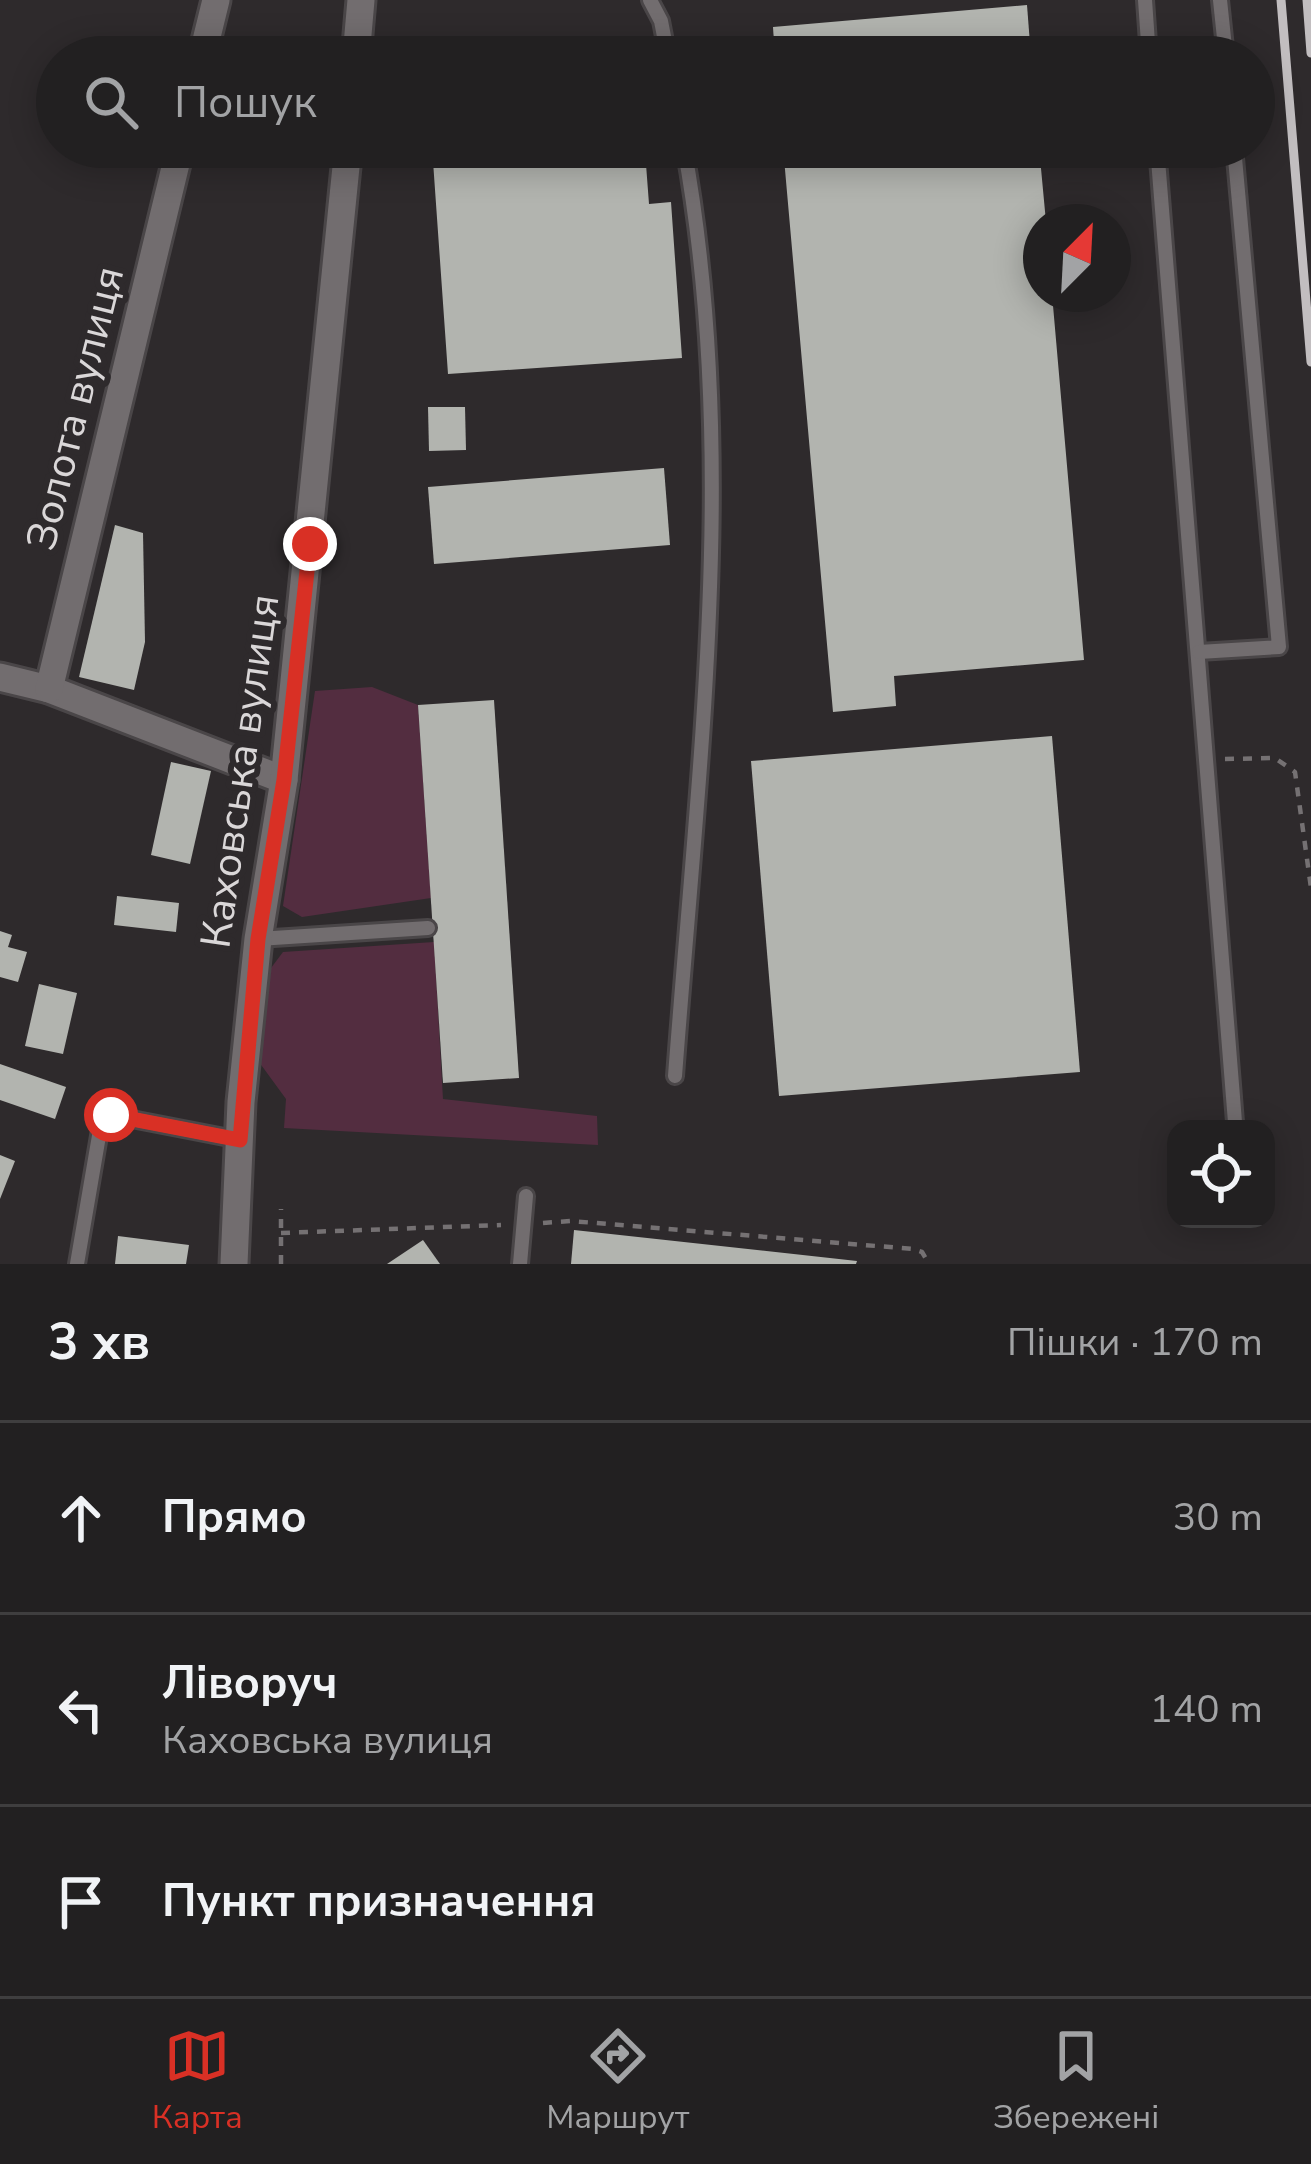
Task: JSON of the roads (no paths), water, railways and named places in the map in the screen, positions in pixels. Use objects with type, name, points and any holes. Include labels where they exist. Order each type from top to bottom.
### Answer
[{"type":"street","points":[[207,36],[216,0]]},
{"type":"street","points":[[358,36],[362,0]]},
{"type":"street","name":"Золота вулиця","points":[[49,689],[175,168]]},
{"type":"street","name":"Каховська вулиця","points":[[234,1264],[258,939],[284,780],[346,168]]},
{"type":"street","points":[[0,677],[49,689],[284,780]]},
{"type":"lane","points":[[650,0],[664,36]]},
{"type":"lane","points":[[1145,0],[1148,36]]},
{"type":"lane","points":[[1220,0],[1224,36]]},
{"type":"lane","points":[[675,1076],[713,558],[707,348],[686,168]]},
{"type":"lane","points":[[1159,168],[1234,1120]]},
{"type":"lane","points":[[1199,652],[1279,646],[1236,168]]},
{"type":"lane","points":[[258,939],[428,928]]},
{"type":"lane","points":[[77,1264],[100,1130],[111,1115],[240,1140]]},
{"type":"lane","points":[[520,1264],[526,1196]]},
{"type":"railway","points":[[1281,0],[1311,362]]},
{"type":"railway","points":[[1307,0],[1311,53]]}]
